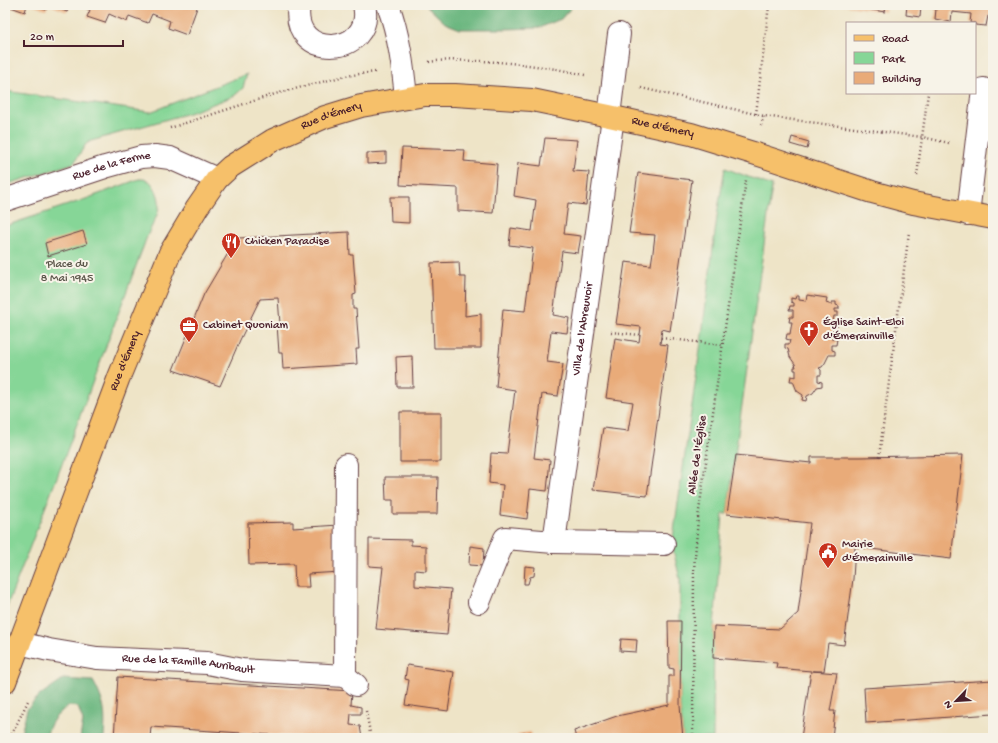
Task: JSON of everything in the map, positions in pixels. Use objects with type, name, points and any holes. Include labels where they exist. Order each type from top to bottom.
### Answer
[{"type":"main road","name":"Rue d'Émery","points":[[5,682],[119,377],[165,264],[197,208],[217,179],[230,167],[273,140],[325,117],[361,106],[425,95],[455,95],[532,100],[691,134],[872,192],[913,203],[993,218]]},
{"type":"street","points":[[299,5],[299,23],[304,33],[321,45],[333,46],[344,44],[354,38],[361,29],[365,18],[364,5]]},
{"type":"street","points":[[388,5],[400,50],[406,98]]},
{"type":"street","name":"Villa de l'Abreuvoir","points":[[554,542],[611,116],[619,34]]},
{"type":"street","points":[[968,214],[983,89]]},
{"type":"street","name":"Rue de la Ferme","points":[[5,200],[100,168],[141,157],[155,156],[170,158],[217,179]]},
{"type":"street","name":"Rue de la Famille Auribault","points":[[19,643],[49,650],[97,658],[207,663],[242,670],[350,680],[346,465]]},
{"type":"street","points":[[479,602],[505,538],[554,542],[664,544]]},
{"type":"path","points":[[756,114],[769,5]]},
{"type":"path","points":[[879,457],[928,94]]},
{"type":"path","name":"Allée de l'Église","points":[[693,738],[695,562],[698,518],[746,176]]},
{"type":"path","points":[[661,338],[723,345]]},
{"type":"green space","points":[[426,5],[571,5],[571,8],[561,19],[539,28],[460,29],[445,23]]},
{"type":"green space","points":[[247,74],[243,88],[234,96],[189,113],[91,141],[86,144],[74,163],[5,185],[5,91],[150,112]]},
{"type":"green space","points":[[725,168],[772,186],[727,514],[723,514],[714,626],[713,738],[683,738],[680,706],[680,579],[672,545],[718,209]]},
{"type":"green space","name":"Place du 8 Mai 1945","points":[[139,179],[148,180],[154,187],[159,200],[158,211],[5,611],[5,226],[83,200]]},
{"type":"green space","points":[[63,679],[93,681],[104,708],[104,738],[80,738],[83,721],[78,707],[68,706],[54,720],[49,728],[46,738],[20,738],[27,709],[40,695]]},
{"type":"building","points":[[5,5],[27,5],[25,12]]},
{"type":"building","points":[[32,5],[48,5],[46,10]]},
{"type":"building","points":[[50,5],[70,5],[67,12]]},
{"type":"building","points":[[77,5],[198,5],[187,35],[168,28],[170,21],[152,14],[148,23],[129,16],[127,22],[109,14],[105,23],[87,17],[90,10]]},
{"type":"building","points":[[842,5],[886,5],[885,12]]},
{"type":"building","points":[[907,5],[993,5],[993,17],[988,16],[986,26],[976,25],[976,22],[970,22],[971,14],[952,12],[951,22],[935,19],[936,9],[921,7],[920,17],[906,15]]},
{"type":"building","points":[[792,137],[809,142],[807,149],[790,144]]},
{"type":"building","points":[[545,138],[577,140],[573,171],[589,172],[586,205],[568,203],[564,234],[581,236],[578,253],[562,251],[553,315],[569,318],[567,333],[551,331],[547,362],[563,364],[558,396],[542,394],[534,458],[550,460],[547,491],[530,489],[527,519],[500,515],[503,485],[489,483],[491,453],[507,454],[515,390],[496,387],[503,309],[525,311],[533,248],[509,245],[511,228],[532,231],[536,200],[514,196],[518,163],[541,166]]},
{"type":"building","points":[[402,148],[465,150],[464,161],[497,164],[493,213],[458,211],[458,188],[400,185]]},
{"type":"building","points":[[386,152],[386,163],[367,164],[367,153]]},
{"type":"building","points":[[638,173],[692,180],[670,331],[662,329],[660,344],[668,345],[647,496],[593,490],[603,428],[628,431],[633,402],[606,398],[615,338],[639,342],[641,327],[616,324],[625,262],[651,265],[653,252],[655,235],[629,233]]},
{"type":"building","points":[[390,197],[409,197],[409,223],[391,222]]},
{"type":"building","points":[[83,231],[87,244],[48,256],[45,243]]},
{"type":"building","points":[[349,232],[350,255],[353,255],[356,294],[353,295],[353,309],[356,309],[359,349],[356,349],[357,364],[283,369],[282,353],[279,353],[277,324],[280,324],[278,298],[260,299],[220,386],[173,370],[204,294],[230,250],[239,238]]},
{"type":"building","points":[[459,262],[460,277],[466,277],[465,316],[481,314],[481,348],[434,348],[431,263]]},
{"type":"building","name":"Église Saint-Eloi d'Émerainville","points":[[807,295],[827,298],[826,303],[832,305],[832,302],[836,302],[839,309],[835,309],[835,312],[838,312],[838,316],[834,316],[833,322],[838,323],[837,327],[833,326],[832,339],[837,339],[836,345],[832,345],[832,350],[835,351],[835,355],[829,355],[822,367],[819,368],[821,370],[821,375],[818,375],[818,381],[822,382],[822,386],[817,387],[813,393],[807,396],[806,401],[802,400],[803,395],[797,391],[793,381],[790,381],[791,376],[796,377],[796,370],[794,370],[794,367],[796,367],[790,357],[788,349],[785,348],[785,344],[789,344],[790,340],[786,339],[787,334],[790,334],[792,322],[789,322],[790,317],[793,317],[793,310],[789,310],[790,306],[794,306],[794,303],[791,302],[791,298],[795,299],[796,296],[799,296],[799,300],[806,301]]},
{"type":"building","points":[[412,356],[413,387],[397,387],[396,357]]},
{"type":"building","points":[[400,412],[441,412],[441,462],[400,462]]},
{"type":"building","name":"Mairie d'Émerainville","points":[[736,455],[811,463],[811,457],[963,455],[951,559],[855,547],[853,579],[844,645],[828,643],[824,671],[812,671],[837,673],[830,711],[835,711],[832,738],[801,738],[811,671],[776,668],[777,663],[713,658],[714,626],[780,629],[798,613],[810,523],[727,514]]},
{"type":"building","points":[[385,477],[438,477],[437,514],[393,514],[393,500],[386,500]]},
{"type":"building","points":[[293,522],[293,528],[339,525],[340,572],[308,574],[309,587],[295,587],[294,564],[249,565],[248,523]]},
{"type":"building","points":[[369,539],[411,540],[411,545],[426,546],[426,571],[415,570],[415,586],[451,589],[447,635],[376,629],[383,567],[369,566]]},
{"type":"building","points":[[470,546],[484,548],[483,566],[469,565]]},
{"type":"building","points":[[525,566],[535,567],[534,576],[530,577],[528,584],[524,584]]},
{"type":"building","points":[[668,621],[681,621],[680,706],[683,738],[576,738],[574,731],[617,716],[669,705],[669,676],[674,676],[674,669],[669,668]]},
{"type":"building","points":[[621,639],[637,640],[636,652],[620,651]]},
{"type":"building","points":[[407,665],[454,672],[448,711],[405,705],[409,680],[405,679]]},
{"type":"building","points":[[118,677],[352,691],[351,705],[361,707],[361,714],[351,714],[350,725],[360,726],[362,738],[317,738],[151,727],[150,738],[114,738]]},
{"type":"building","points":[[993,680],[993,714],[866,723],[864,688]]},
{"type":"building","points":[[531,732],[531,738],[517,738],[518,734]]},
{"type":"place","name":"Chicken Paradise","points":[[231,259]]},
{"type":"place","name":"Cabinet Quoniam","points":[[189,343]]},
{"type":"place","name":"Église Saint-Eloi d'Émerainville","points":[[809,347]]},
{"type":"place","name":"Mairie d'Émerainville","points":[[828,569]]}]
